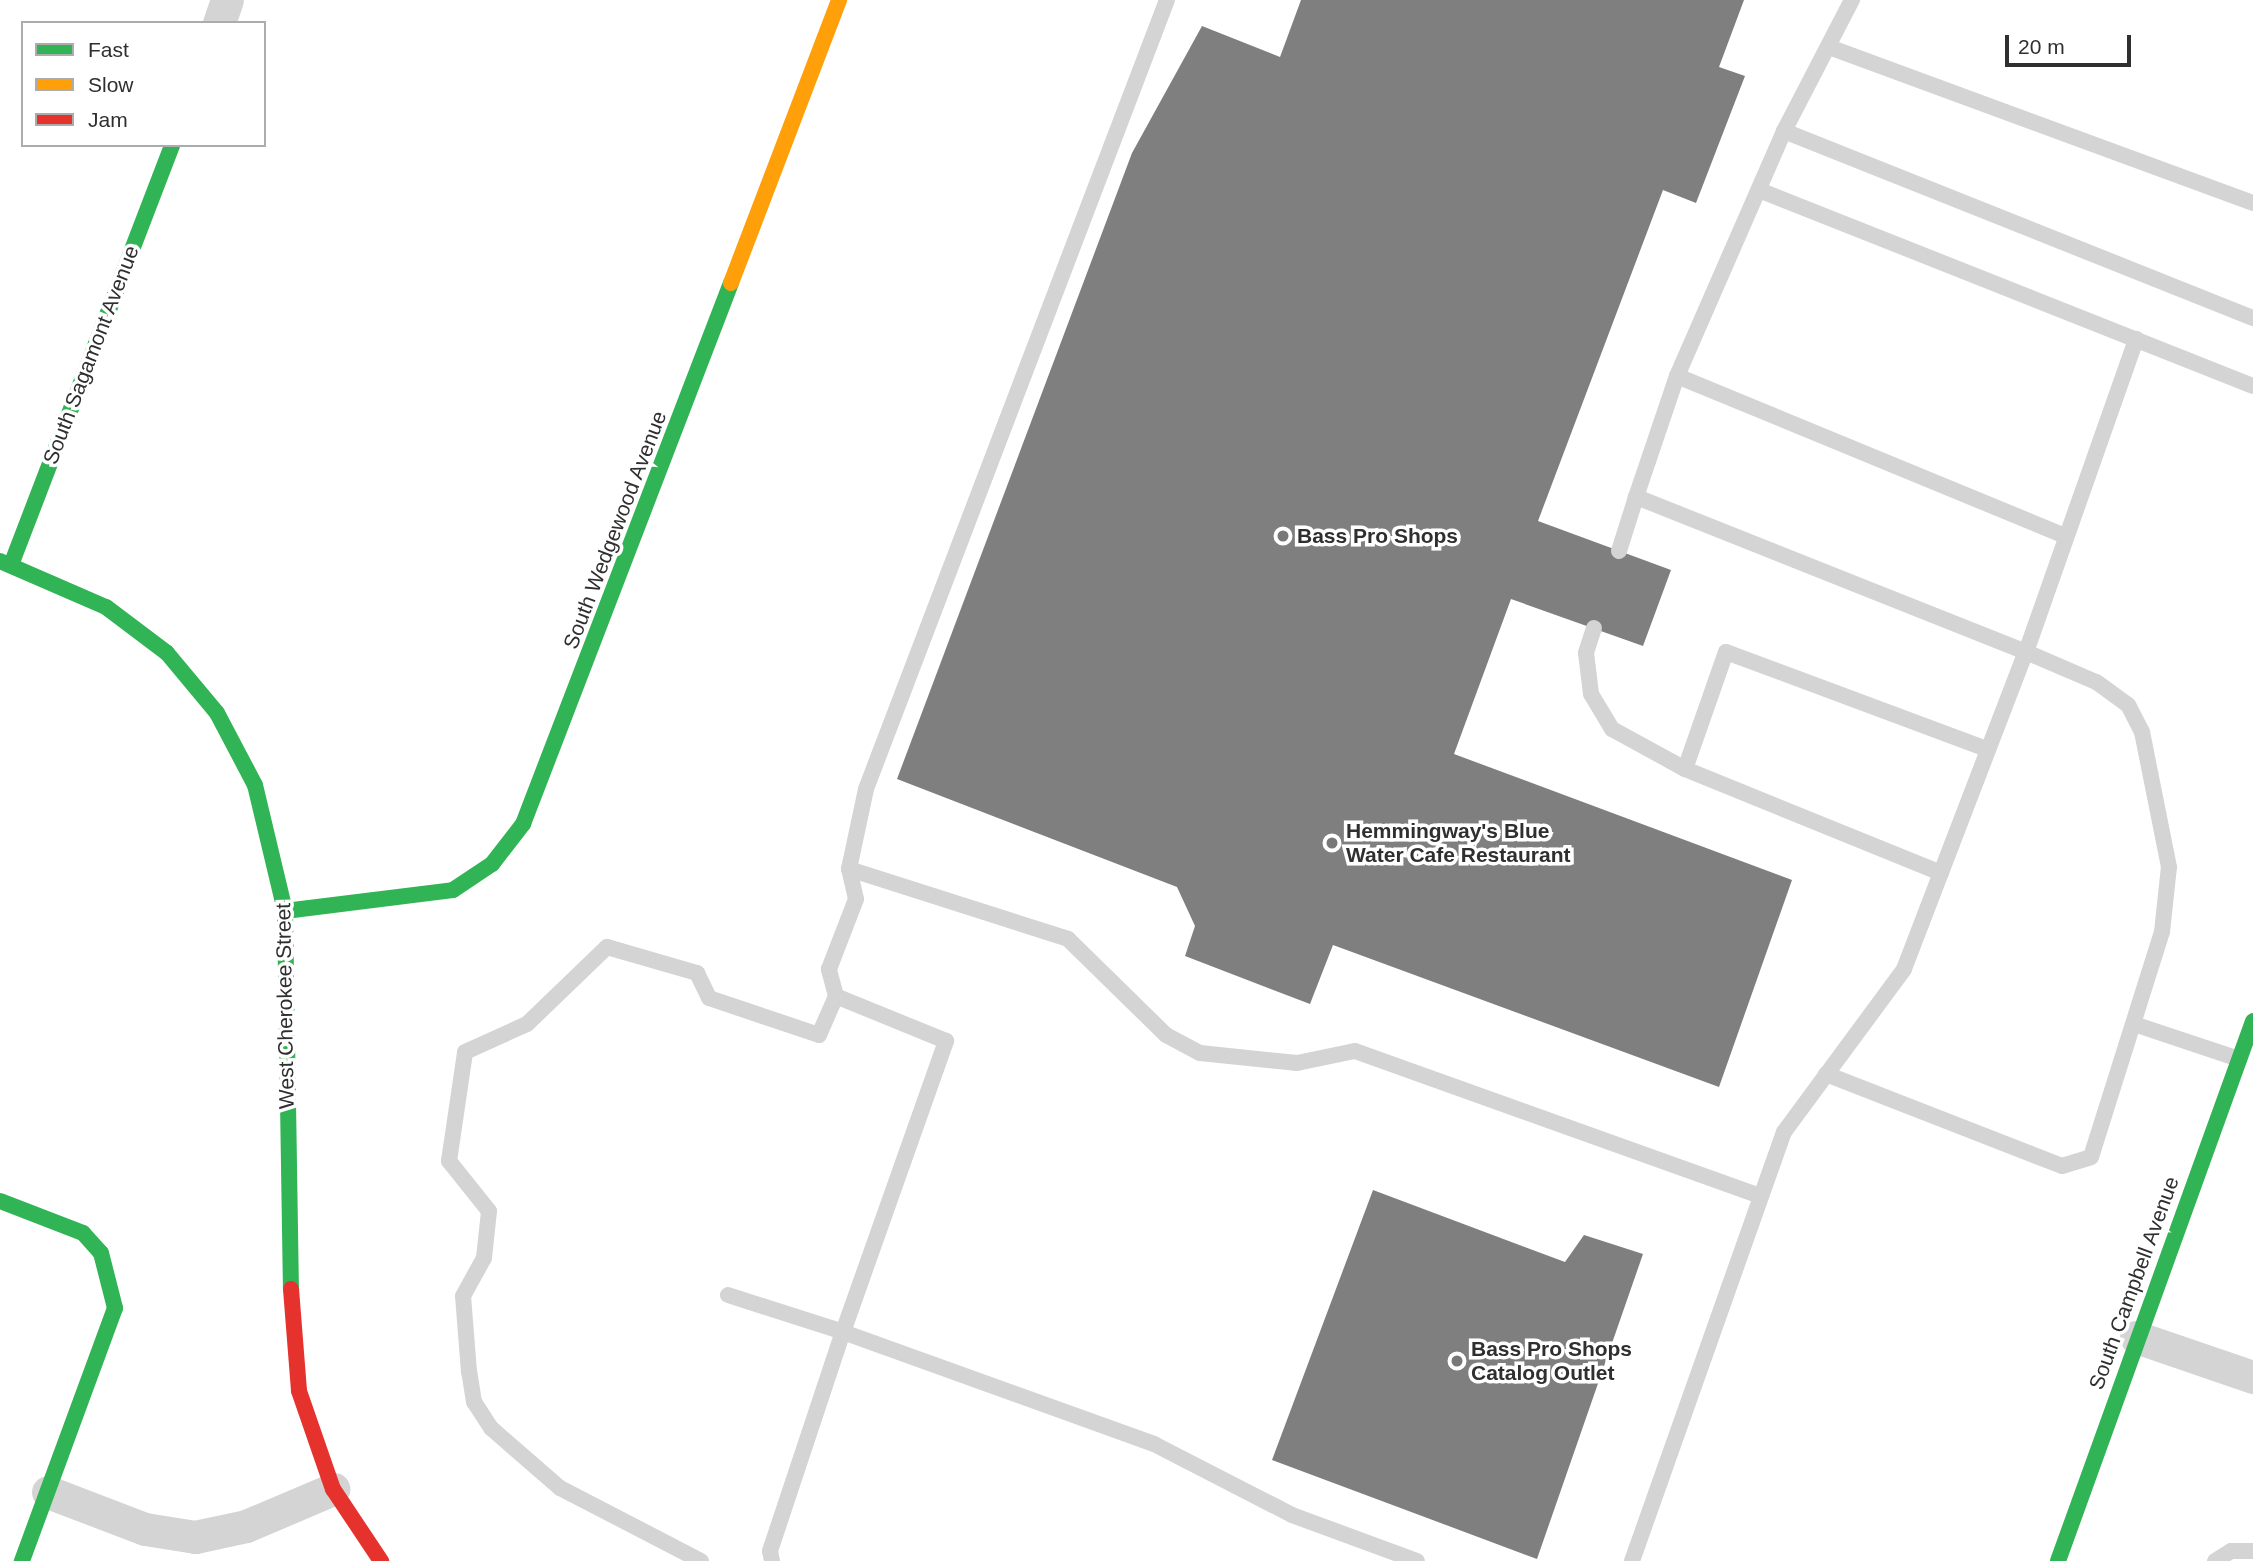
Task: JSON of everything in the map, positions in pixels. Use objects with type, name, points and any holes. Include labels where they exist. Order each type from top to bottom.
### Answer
[{"type":"street","points":[[220,21],[227,0]]},
{"type":"street","name":"South Wedgewood Avenue","points":[[285,911],[453,890],[492,863],[523,824],[839,0]]},
{"type":"street","name":"South Sagamont Avenue","points":[[5,563],[171,147]]},
{"type":"street","name":"West Cherokee Street","points":[[5,563],[106,607],[193,681],[255,785],[285,911],[293,1357],[307,1424],[333,1489],[381,1561]]},
{"type":"street","name":"South Campbell Avenue","points":[[2058,1561],[2136,1337],[2253,1021]]},
{"type":"street","points":[[0,1201],[83,1233],[107,1265],[114,1308],[22,1561]]},
{"type":"street","points":[[2136,1337],[2253,1377]]},
{"type":"street","points":[[48,1492],[145,1529],[195,1537],[246,1526],[333,1489]]},
{"type":"lane","points":[[701,1561],[560,1488],[491,1429],[474,1402],[463,1296],[484,1258],[489,1211],[449,1161],[465,1052],[527,1024],[607,947],[697,973],[709,998],[819,1035],[835,996],[829,969],[856,900],[849,869],[866,789],[1167,0]]},
{"type":"lane","points":[[1619,551],[1677,376],[1784,131],[1852,0]]},
{"type":"lane","points":[[1829,47],[2253,203]]},
{"type":"lane","points":[[1784,131],[2253,318]]},
{"type":"lane","points":[[1759,190],[2253,386]]},
{"type":"lane","points":[[1632,1561],[1784,1132],[1904,969],[2026,652],[2136,340]]},
{"type":"lane","points":[[1677,376],[2065,537]]},
{"type":"lane","points":[[1636,497],[2026,652],[2110,690],[2128,705],[2142,732],[2169,867],[2169,899],[2134,1024],[2091,1157],[2080,1165],[2062,1166],[1826,1074]]},
{"type":"lane","points":[[1594,628],[1586,653],[1591,694],[1612,729],[1685,769],[1941,873]]},
{"type":"lane","points":[[1685,769],[1726,652],[1987,749]]},
{"type":"lane","points":[[849,869],[1068,939],[1166,1034],[1200,1053],[1297,1063],[1355,1051],[1761,1196]]},
{"type":"lane","points":[[772,1561],[770,1550],[843,1332],[946,1041],[835,996]]},
{"type":"lane","points":[[2134,1024],[2239,1059]]},
{"type":"lane","points":[[728,1295],[843,1332],[1154,1444],[1292,1516],[1417,1561]]},
{"type":"lane","points":[[2216,1561],[2231,1551],[2253,1551]]},
{"type":"building","name":"Bass Pro Shops","points":[[1301,0],[1744,0],[1719,67],[1745,76],[1696,203],[1663,190],[1538,521],[1671,570],[1643,646],[1511,599],[1454,754],[1792,880],[1719,1087],[1333,945],[1310,1004],[1185,956],[1195,926],[1177,887],[897,779],[1132,153],[1202,26],[1280,57]]},
{"type":"building","name":"Bass Pro Shops Catalog Outlet","points":[[1373,1190],[1565,1262],[1584,1235],[1643,1254],[1537,1559],[1272,1460]]},
{"type":"traffic: fast","points":[[11,565],[171,147]]},
{"type":"traffic: fast","points":[[285,911],[453,890],[492,864],[523,824],[731,283]]},
{"type":"traffic: fast","points":[[0,561],[106,607],[167,653],[217,713],[255,785],[285,911],[291,1289]]},
{"type":"traffic: fast","points":[[2058,1561],[2253,1021]]},
{"type":"traffic: fast","points":[[0,1201],[83,1233],[101,1253],[115,1308],[22,1561]]},
{"type":"traffic: slow","points":[[731,283],[839,0]]},
{"type":"traffic: jam","points":[[291,1289],[299,1391],[333,1489],[381,1561]]},
{"type":"place","name":"Bass Pro Shops","points":[[1283,536]]},
{"type":"place","name":"Hemmingway's Blue Water Cafe Restaurant","points":[[1332,843]]},
{"type":"place","name":"Bass Pro Shops Catalog Outlet","points":[[1457,1361]]}]
